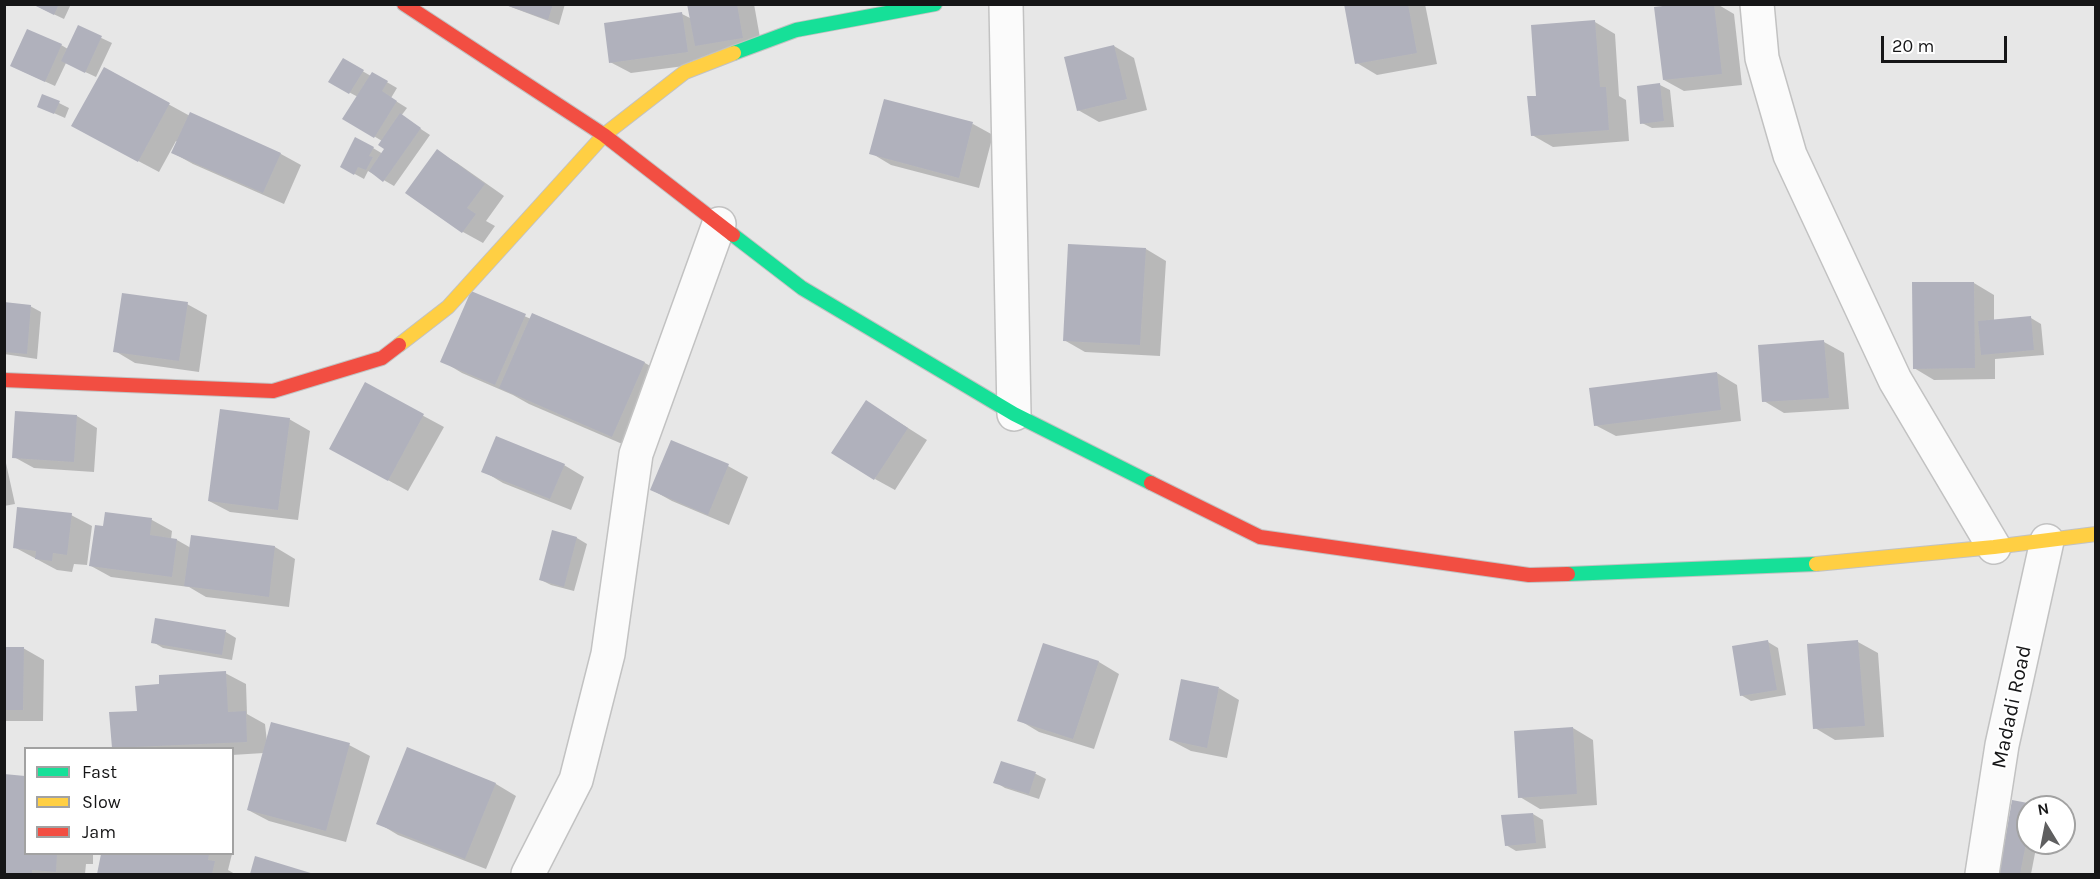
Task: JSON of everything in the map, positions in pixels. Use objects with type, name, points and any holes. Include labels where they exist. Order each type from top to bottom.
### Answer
[{"type":"main road","points":[[404,4],[604,135],[802,288],[1014,414],[1260,537],[1529,575],[1799,566],[1994,547],[2096,534]]},
{"type":"main road","points":[[4,380],[273,391],[382,358],[448,307],[604,135],[685,72],[796,30],[935,4]]},
{"type":"street","points":[[1006,4],[1014,414]]},
{"type":"street","points":[[1757,4],[1762,58],[1790,155],[1895,380],[1994,547]]},
{"type":"street","points":[[528,874],[576,780],[608,654],[636,454],[719,224]]},
{"type":"street","name":"Madadi Road","points":[[1982,874],[2002,745],[2047,541]]},
{"type":"building","points":[[32,4],[59,4],[54,15]]},
{"type":"building","points":[[503,4],[553,4],[548,20]]},
{"type":"building","points":[[687,4],[737,4],[743,38],[695,46]]},
{"type":"building","points":[[1344,4],[1408,4],[1417,53],[1355,64]]},
{"type":"building","points":[[1714,4],[1722,74],[1663,80],[1654,7]]},
{"type":"building","points":[[682,12],[688,52],[609,63],[604,23]]},
{"type":"building","points":[[1595,20],[1600,87],[1606,87],[1609,130],[1531,136],[1527,96],[1536,96],[1531,25]]},
{"type":"building","points":[[78,25],[102,36],[85,73],[61,61]]},
{"type":"building","points":[[27,29],[62,44],[45,82],[10,66]]},
{"type":"building","points":[[1114,45],[1127,99],[1077,111],[1064,57]]},
{"type":"building","points":[[343,58],[364,70],[349,94],[328,82]]},
{"type":"building","points":[[104,67],[170,103],[138,162],[71,126]]},
{"type":"building","points":[[372,72],[388,81],[382,91],[397,101],[374,138],[342,119]]},
{"type":"building","points":[[1660,83],[1664,121],[1640,124],[1637,86]]},
{"type":"building","points":[[42,94],[60,101],[54,114],[37,107]]},
{"type":"building","points":[[884,99],[973,122],[959,178],[869,154]]},
{"type":"building","points":[[190,112],[281,153],[263,193],[171,153]]},
{"type":"building","points":[[400,113],[421,128],[383,182],[369,171],[384,149],[378,145]]},
{"type":"building","points":[[355,137],[374,147],[369,156],[373,157],[366,170],[358,167],[354,175],[340,167]]},
{"type":"building","points":[[437,149],[485,184],[467,208],[476,214],[462,233],[405,193]]},
{"type":"building","points":[[1068,244],[1146,248],[1140,345],[1063,341]]},
{"type":"building","points":[[1912,282],[1974,282],[1975,368],[1913,369]]},
{"type":"building","points":[[471,291],[526,314],[495,385],[440,362]]},
{"type":"building","points":[[122,293],[188,302],[179,361],[113,352]]},
{"type":"building","points":[[4,302],[31,305],[27,354],[4,352]]},
{"type":"building","points":[[532,313],[645,362],[612,437],[499,388]]},
{"type":"building","points":[[2031,316],[2034,350],[1981,355],[1978,321]]},
{"type":"building","points":[[1824,340],[1829,398],[1762,402],[1758,345]]},
{"type":"building","points":[[1717,372],[1721,410],[1594,426],[1589,388]]},
{"type":"building","points":[[365,382],[424,414],[388,481],[329,449]]},
{"type":"building","points":[[866,400],[908,428],[874,480],[831,453]]},
{"type":"building","points":[[220,409],[290,418],[278,510],[208,501]]},
{"type":"building","points":[[15,411],[77,415],[74,462],[12,458]]},
{"type":"building","points":[[496,436],[565,464],[550,499],[481,472]]},
{"type":"building","points":[[671,440],[729,464],[708,515],[650,490]]},
{"type":"building","points":[[17,507],[72,513],[67,555],[53,553],[52,561],[35,559],[36,551],[13,548]]},
{"type":"building","points":[[105,512],[152,518],[150,535],[177,539],[172,577],[89,566],[95,525],[103,526]]},
{"type":"building","points":[[552,530],[577,537],[564,587],[539,580]]},
{"type":"building","points":[[191,535],[275,546],[269,597],[184,586]]},
{"type":"building","points":[[155,618],[226,630],[222,655],[151,643]]},
{"type":"building","points":[[1768,640],[1777,690],[1740,696],[1732,646]]},
{"type":"building","points":[[1858,640],[1865,726],[1813,729],[1807,644]]},
{"type":"building","points":[[1043,643],[1099,661],[1073,739],[1017,721]]},
{"type":"building","points":[[4,647],[24,647],[23,710],[4,710]]},
{"type":"building","points":[[226,671],[228,712],[246,711],[247,742],[112,747],[109,712],[137,711],[135,686],[159,684],[159,675]]},
{"type":"building","points":[[1181,679],[1219,687],[1207,748],[1169,740]]},
{"type":"building","points":[[271,722],[350,743],[326,831],[247,810]]},
{"type":"building","points":[[1573,727],[1577,794],[1518,798],[1514,731]]},
{"type":"building","points":[[407,747],[496,783],[465,859],[376,824]]},
{"type":"building","points":[[1001,761],[1036,772],[1029,794],[993,783]]},
{"type":"building","points":[[4,774],[24,776],[24,855],[57,855],[56,872],[32,870],[32,874],[4,874]]},
{"type":"building","points":[[2012,800],[2016,801],[2016,855],[2024,855],[2020,874],[1999,874]]},
{"type":"building","points":[[1533,813],[1536,843],[1505,846],[1501,815]]},
{"type":"building","points":[[101,855],[209,855],[208,860],[215,861],[212,874],[97,874]]},
{"type":"building","points":[[255,856],[314,874],[250,874]]},
{"type":"traffic: fast","points":[[734,53],[796,30],[935,4]]},
{"type":"traffic: fast","points":[[733,235],[802,288],[1014,414],[1151,483]]},
{"type":"traffic: fast","points":[[1568,574],[1816,564]]},
{"type":"traffic: slow","points":[[399,345],[448,307],[604,135],[685,72],[734,53]]},
{"type":"traffic: slow","points":[[1816,564],[1994,547],[2096,534]]},
{"type":"traffic: jam","points":[[404,4],[604,135],[733,235]]},
{"type":"traffic: jam","points":[[4,380],[273,391],[382,358],[399,345]]},
{"type":"traffic: jam","points":[[1151,483],[1260,537],[1529,575],[1568,574]]}]
